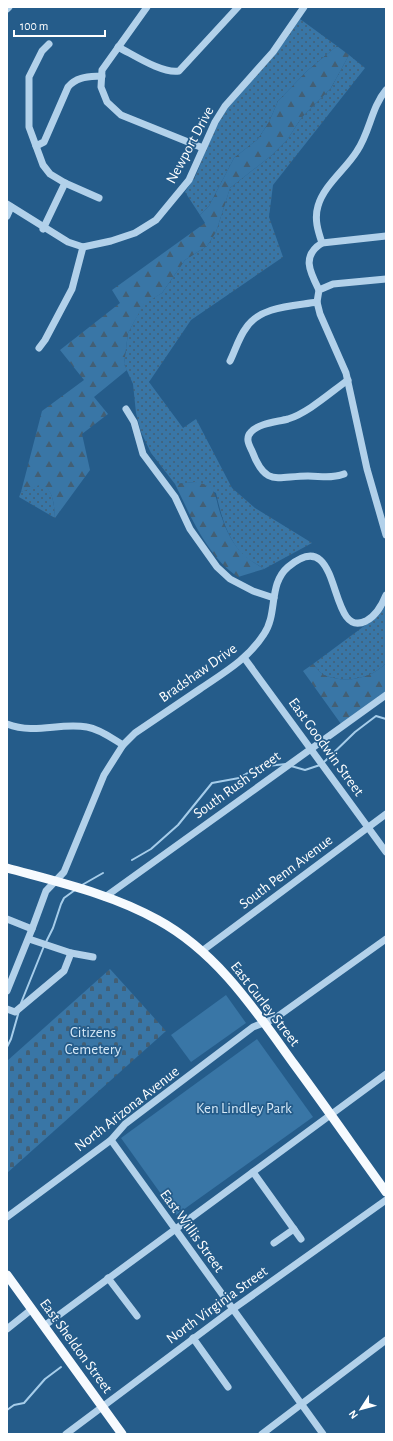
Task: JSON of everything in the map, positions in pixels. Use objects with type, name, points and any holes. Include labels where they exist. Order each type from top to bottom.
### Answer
[{"type":"main road","name":"East Gurley Street","points":[[7,868],[105,897],[135,908],[159,920],[202,951],[238,988],[386,1192]]},
{"type":"main road","name":"East Sheldon Street","points":[[7,1275],[122,1434]]},
{"type":"street","points":[[147,7],[102,70],[101,88],[107,102],[121,115],[203,148]]},
{"type":"street","points":[[118,47],[156,66],[172,72],[179,71],[238,7]]},
{"type":"street","name":"Newport Drive","points":[[82,247],[111,241],[135,233],[156,220],[189,180],[215,122],[225,106],[273,52],[304,7]]},
{"type":"street","points":[[49,44],[42,51],[30,77],[29,127],[43,165],[50,174],[65,183],[99,198]]},
{"type":"street","points":[[36,146],[44,142],[72,82],[84,77],[102,76]]},
{"type":"street","points":[[322,243],[316,223],[318,206],[324,194],[357,151],[374,109],[386,90]]},
{"type":"street","points":[[43,228],[65,183]]},
{"type":"street","points":[[7,216],[9,206],[43,228],[68,242],[82,247],[72,289],[45,340],[39,348]]},
{"type":"street","points":[[386,236],[322,243],[314,248],[309,258],[310,270],[319,290],[317,302],[320,314],[338,351],[348,380],[367,469],[386,535]]},
{"type":"street","points":[[319,290],[333,284],[386,279]]},
{"type":"street","points":[[230,361],[246,328],[257,316],[266,312],[317,302]]},
{"type":"street","points":[[344,474],[330,477],[305,476],[286,479],[275,478],[267,475],[257,466],[248,441],[250,433],[256,428],[291,418],[348,380]]},
{"type":"street","points":[[126,409],[134,422],[143,454],[175,497],[190,529],[217,567],[230,579],[253,591],[274,598]]},
{"type":"street","name":"Bradshaw Drive","points":[[7,992],[29,939],[46,891],[64,872],[104,775],[123,745],[135,732],[245,658],[265,634],[271,620],[274,598],[280,577],[288,568],[305,558],[315,558],[324,563],[331,575],[342,610],[348,618],[356,623],[366,621],[375,614],[383,604],[386,595]]},
{"type":"street","name":"East Goodwin Street","points":[[245,658],[386,852]]},
{"type":"street","name":"South Rush Street","points":[[105,897],[386,695]]},
{"type":"street","points":[[7,724],[17,728],[33,730],[71,726],[88,727],[123,745]]},
{"type":"street","name":"South Penn Avenue","points":[[202,951],[386,814]]},
{"type":"street","points":[[7,919],[32,930]]},
{"type":"street","points":[[29,939],[72,953],[93,957]]},
{"type":"street","name":"North Arizona Avenue","points":[[7,1217],[111,1140],[125,1124],[254,1027],[265,1024],[386,939]]},
{"type":"street","points":[[7,1009],[15,1012],[64,971],[72,953]]},
{"type":"street","points":[[44,1326],[386,1074]]},
{"type":"street","name":"East Willis Street","points":[[111,1140],[174,1230],[323,1434]]},
{"type":"street","points":[[253,1172],[301,1239]]},
{"type":"street","name":"North Virginia Street","points":[[66,1434],[233,1309],[386,1200]]},
{"type":"street","points":[[274,1243],[294,1229]]},
{"type":"street","points":[[108,1278],[137,1316]]},
{"type":"street","points":[[7,1329],[32,1309]]},
{"type":"street","points":[[194,1338],[228,1387]]},
{"type":"street","points":[[262,1434],[386,1340]]},
{"type":"green space","points":[[300,19],[337,46],[307,71],[278,101],[269,122],[258,139],[234,158],[209,206],[200,215],[185,192],[196,175],[213,133],[226,110],[285,41]]},
{"type":"green space","points":[[337,46],[349,55],[331,88],[302,117],[287,140],[272,155],[230,188],[216,232],[207,246],[185,260],[162,293],[144,304],[128,333],[124,364],[127,370],[94,397],[108,414],[82,434],[90,470],[55,518],[53,499],[46,487],[42,484],[21,492],[42,411],[84,380],[60,350],[120,303],[112,290],[205,223],[200,215],[209,206],[234,158],[258,139],[269,122],[278,101],[307,71]]},
{"type":"green space","points":[[349,55],[365,68],[273,185],[269,217],[283,257],[191,320],[149,382],[183,428],[196,419],[232,488],[255,508],[312,543],[264,569],[245,557],[237,548],[229,534],[216,493],[195,482],[175,484],[151,453],[141,432],[136,413],[133,384],[124,364],[128,333],[144,303],[162,293],[185,260],[207,246],[216,232],[230,188],[272,155],[287,140],[302,117],[331,88]]},
{"type":"green space","points":[[195,482],[203,484],[212,490],[215,494],[225,525],[234,543],[245,556],[264,569],[238,577],[217,558],[201,535],[175,484]]},
{"type":"green space","points":[[42,483],[51,494],[54,503],[55,518],[19,497],[21,492]]},
{"type":"green space","points":[[386,605],[386,663],[380,668],[365,676],[340,679],[324,675],[313,664],[379,615]]},
{"type":"green space","points":[[386,663],[386,691],[341,724],[303,671],[313,664],[324,675],[332,678],[349,679],[373,673]]},
{"type":"green space","name":"Citizens Cemetery","points":[[110,969],[166,1031],[7,1173],[7,1061]]},
{"type":"green space","points":[[226,995],[246,1023],[191,1062],[171,1035]]},
{"type":"green space","name":"Ken Lindley Park","points":[[257,1039],[313,1117],[176,1215],[121,1138]]},
{"type":"waterway","points":[[323,763],[355,732],[376,716],[386,719]]},
{"type":"waterway","points":[[132,860],[151,849],[178,825],[212,783],[239,778],[258,767],[286,764]]},
{"type":"waterway","points":[[291,766],[305,770],[320,765]]},
{"type":"waterway","points":[[82,885],[103,873]]},
{"type":"waterway","points":[[46,942],[64,898],[75,890]]},
{"type":"waterway","points":[[21,1003],[44,946]]},
{"type":"waterway","points":[[7,1047],[11,1039],[19,1011]]},
{"type":"waterway","points":[[7,1410],[14,1405],[24,1403],[45,1379],[61,1367]]}]
